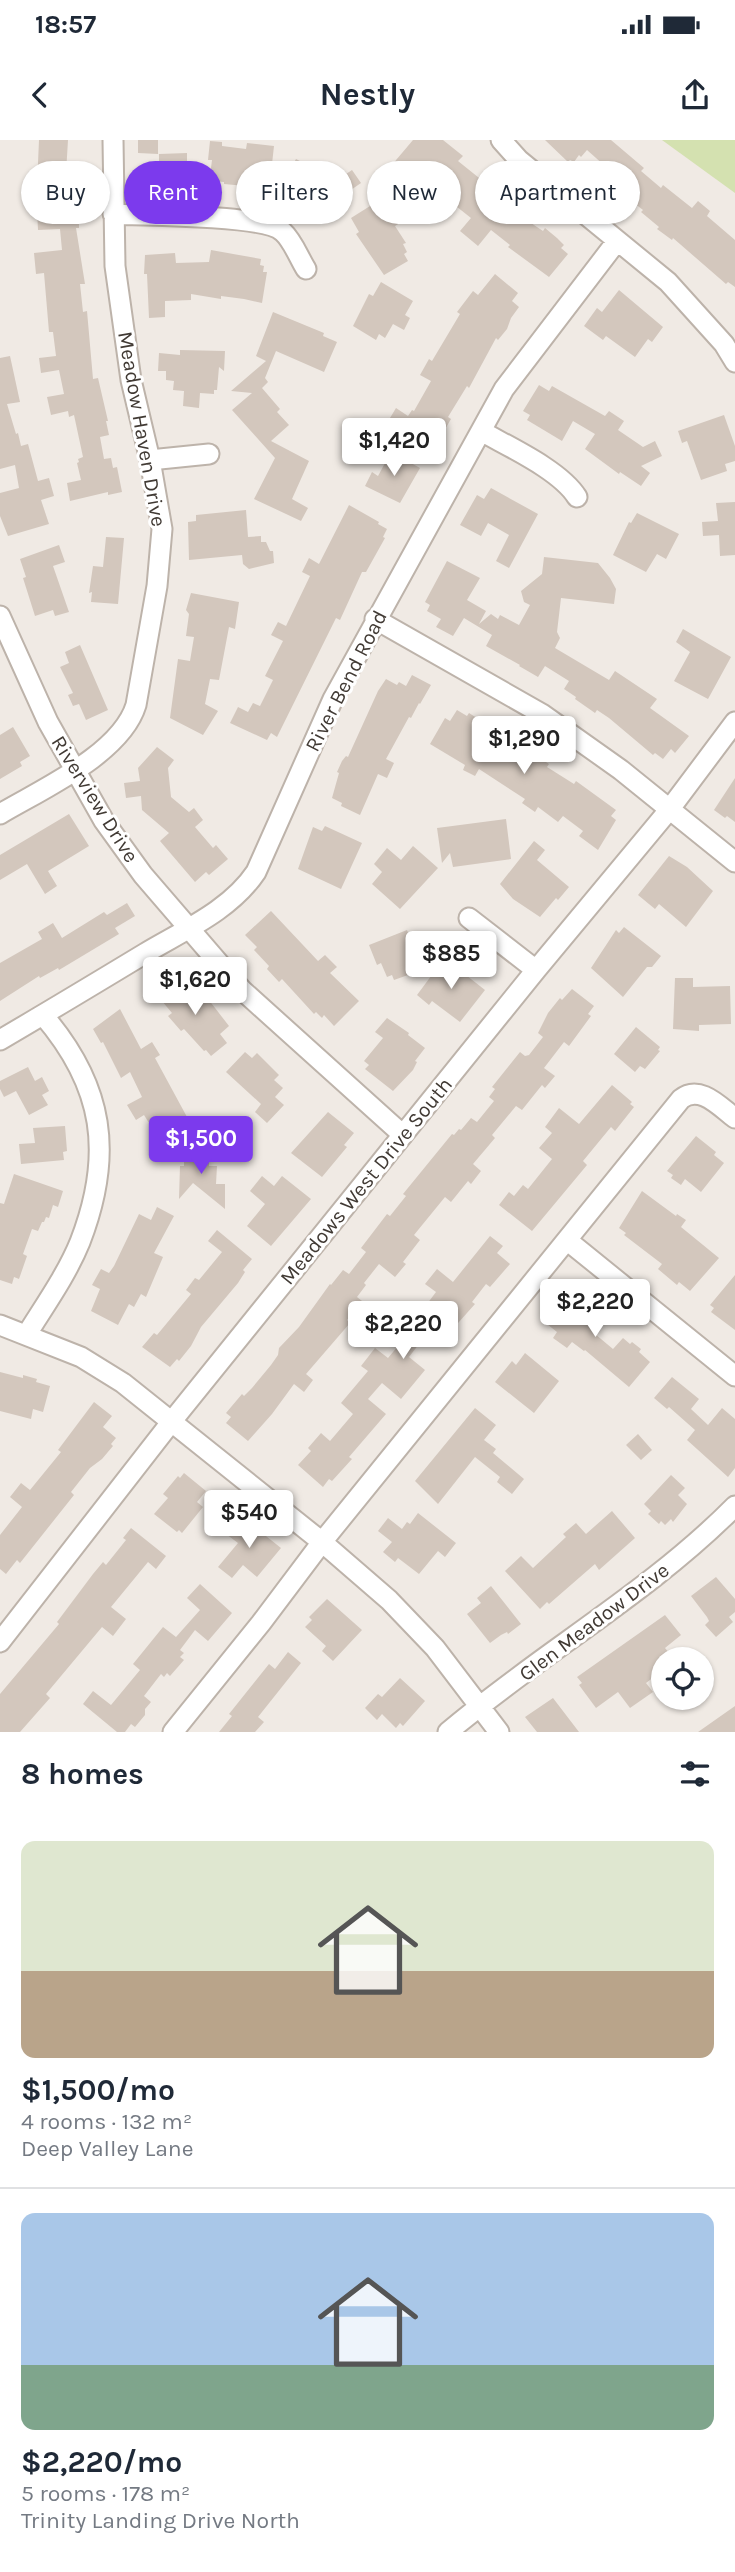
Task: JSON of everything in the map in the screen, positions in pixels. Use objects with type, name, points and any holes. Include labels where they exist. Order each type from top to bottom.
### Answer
[{"type":"street","name":"Meadow Haven Drive","points":[[0,814],[74,769],[120,735],[132,720],[157,586],[162,542],[150,460],[131,380],[115,267],[113,140]]},
{"type":"street","points":[[501,140],[519,160],[668,282],[724,344],[735,362]]},
{"type":"street","points":[[113,214],[229,218],[270,224],[283,232],[306,269]]},
{"type":"street","name":"River Bend Road","points":[[0,1040],[189,928],[233,899],[246,887],[256,872],[333,699],[504,389],[617,241]]},
{"type":"street","points":[[481,431],[549,471],[572,489],[577,497]]},
{"type":"street","points":[[150,460],[209,454]]},
{"type":"street","name":"Riverview Drive","points":[[0,616],[48,722],[104,821],[143,875],[242,990],[403,1135]]},
{"type":"street","points":[[375,619],[541,714],[621,770],[735,862]]},
{"type":"street","name":"Meadows West Drive South","points":[[0,1642],[172,1421],[536,970],[669,810],[735,722]]},
{"type":"street","points":[[469,919],[536,970]]},
{"type":"street","points":[[27,1335],[79,1244],[94,1200],[100,1156],[98,1121],[90,1088],[60,1035],[43,1015]]},
{"type":"street","points":[[173,1732],[322,1542],[681,1099],[693,1093],[700,1094],[735,1118]]},
{"type":"street","points":[[568,1241],[735,1376]]},
{"type":"street","points":[[0,1325],[81,1357],[123,1383],[322,1542],[389,1600],[435,1647],[499,1732]]},
{"type":"street","name":"Glen Meadow Drive","points":[[448,1732],[624,1600],[704,1537],[735,1506]]},
{"type":"green space","points":[[662,140],[735,140],[735,193]]},
{"type":"building","points":[[39,140],[68,140],[67,161],[38,161]]},
{"type":"building","points":[[138,140],[158,140],[158,154],[138,153]]},
{"type":"building","points":[[413,140],[443,140],[463,156],[458,161],[395,161]]},
{"type":"building","points":[[545,140],[611,140],[636,161],[599,161],[587,150],[575,161],[567,161]]},
{"type":"building","points":[[210,141],[222,142],[222,146],[246,149],[247,143],[274,146],[272,161],[236,161],[236,185],[222,182],[222,161],[208,160]]},
{"type":"building","points":[[187,153],[187,161],[159,161],[159,154]]},
{"type":"building","points":[[461,163],[475,175],[475,224],[533,224],[543,231],[545,228],[557,238],[564,245],[561,248],[568,254],[549,277],[508,247],[510,245],[491,230],[478,246],[460,231],[471,218],[461,210]]},
{"type":"building","points":[[640,165],[644,168],[641,171],[661,188],[663,185],[692,208],[698,201],[710,211],[707,216],[735,240],[735,287],[728,282],[726,284],[673,238],[672,240],[657,229],[659,227],[641,212],[643,210],[640,208]]},
{"type":"building","points":[[353,171],[361,183],[353,188]]},
{"type":"building","points":[[367,208],[367,224],[398,224],[395,226],[406,243],[403,244],[407,252],[404,254],[408,261],[384,275],[356,234],[359,232],[353,217]]},
{"type":"building","points":[[38,224],[79,224],[79,228],[76,228],[85,284],[80,284],[83,312],[87,311],[93,379],[98,378],[108,421],[109,435],[100,437],[104,459],[111,458],[113,468],[117,467],[122,492],[108,495],[108,492],[70,501],[67,483],[81,480],[77,463],[78,459],[83,457],[74,415],[69,417],[68,411],[51,415],[47,397],[64,394],[59,370],[41,373],[39,358],[56,356],[53,332],[49,332],[44,273],[36,274],[34,253],[62,250],[60,229],[38,230]]},
{"type":"building","points":[[211,250],[261,259],[263,272],[267,272],[262,303],[191,294],[191,300],[165,301],[165,317],[149,318],[147,274],[144,274],[145,255],[175,253],[176,263],[209,262]]},
{"type":"building","points":[[495,274],[518,293],[512,301],[519,307],[507,329],[498,340],[496,338],[469,388],[467,386],[448,417],[451,419],[444,431],[430,448],[387,423],[396,408],[408,416],[414,411],[431,381],[420,375],[429,359],[432,361],[460,314],[457,312],[473,291],[478,295]]},
{"type":"building","points":[[381,282],[413,301],[405,315],[410,318],[404,330],[393,324],[385,338],[379,334],[376,340],[353,326],[369,294],[373,296]]},
{"type":"building","points":[[619,290],[663,327],[652,342],[648,339],[635,357],[606,336],[603,340],[584,326],[597,308],[602,312]]},
{"type":"building","points":[[273,312],[324,333],[323,336],[337,342],[324,372],[276,351],[265,378],[268,382],[262,388],[280,409],[277,412],[289,425],[271,441],[309,461],[292,499],[308,508],[301,521],[254,499],[275,458],[232,410],[252,393],[231,391],[266,361],[256,356]]},
{"type":"building","points":[[180,350],[225,351],[224,371],[219,367],[217,390],[214,390],[214,394],[200,393],[199,408],[183,406],[184,391],[173,390],[174,381],[166,380],[166,371],[158,371],[159,353],[180,355]]},
{"type":"building","points":[[10,356],[20,402],[7,404],[16,434],[18,433],[21,446],[28,444],[38,481],[49,478],[54,496],[41,500],[49,524],[8,536],[0,516],[0,493],[19,488],[15,465],[0,469],[0,358]]},
{"type":"building","points":[[539,385],[549,391],[552,386],[605,416],[609,411],[624,421],[618,430],[643,447],[655,441],[662,456],[641,466],[650,473],[641,486],[620,472],[619,474],[585,449],[595,434],[573,421],[562,441],[527,420],[530,415],[523,411]]},
{"type":"building","points":[[724,415],[735,446],[735,461],[725,464],[727,471],[701,480],[687,441],[682,443],[678,431]]},
{"type":"building","points":[[391,452],[420,468],[400,503],[365,486],[372,472],[378,476]]},
{"type":"building","points":[[491,488],[538,514],[509,568],[496,561],[509,535],[488,523],[481,536],[460,525],[477,495],[484,499]]},
{"type":"building","points":[[735,502],[735,555],[720,556],[719,535],[703,536],[702,522],[718,521],[716,503]]},
{"type":"building","points":[[349,505],[387,529],[383,537],[385,538],[366,572],[362,572],[340,620],[336,618],[277,737],[271,733],[267,740],[230,723],[238,707],[248,712],[253,703],[260,706],[273,680],[265,676],[283,641],[271,635],[278,622],[286,626],[310,576],[302,572],[309,558],[319,564]]},
{"type":"building","points":[[246,510],[248,537],[261,536],[261,542],[266,542],[270,551],[273,551],[274,563],[249,569],[243,564],[242,555],[189,560],[188,522],[196,521],[196,515]]},
{"type":"building","points":[[637,513],[679,534],[666,559],[657,554],[646,572],[613,555],[629,522],[631,523]]},
{"type":"building","points":[[106,537],[124,538],[118,604],[91,602],[92,592],[89,593],[93,566],[103,567]]},
{"type":"building","points":[[59,545],[65,562],[53,566],[69,612],[55,616],[53,610],[35,616],[20,559]]},
{"type":"building","points":[[544,557],[598,563],[610,578],[616,589],[614,604],[561,598],[557,632],[560,638],[555,648],[609,680],[615,671],[657,699],[650,708],[689,736],[675,753],[671,749],[663,759],[655,753],[653,755],[609,718],[597,710],[595,713],[575,699],[576,697],[564,689],[569,681],[545,666],[538,677],[519,666],[486,646],[492,635],[464,618],[453,636],[436,627],[441,619],[427,611],[430,605],[425,602],[447,561],[480,578],[467,600],[486,611],[479,624],[491,614],[498,619],[500,615],[519,625],[530,605],[524,602],[521,591],[542,574]]},
{"type":"building","points":[[191,593],[239,602],[235,629],[229,627],[219,680],[210,679],[205,704],[218,711],[203,735],[170,718],[178,659],[190,661],[194,637],[186,636],[189,614],[186,610]]},
{"type":"building","points":[[683,629],[731,657],[708,699],[674,681],[690,652],[676,642]]},
{"type":"building","points":[[80,645],[108,710],[86,720],[79,704],[73,706],[68,695],[73,693],[60,667],[69,663],[65,652]]},
{"type":"building","points":[[412,675],[431,685],[411,718],[409,717],[386,759],[394,763],[387,778],[378,774],[360,815],[341,806],[342,803],[332,798],[339,773],[337,772],[342,761],[348,757],[386,679],[406,686]]},
{"type":"building","points":[[457,710],[467,716],[469,713],[485,724],[484,726],[526,749],[549,764],[547,767],[574,784],[576,781],[616,810],[611,816],[616,820],[598,850],[579,836],[583,831],[563,816],[558,822],[538,807],[535,812],[522,803],[525,799],[479,769],[475,776],[463,770],[465,765],[430,744],[445,718],[450,721]]},
{"type":"building","points":[[13,727],[30,756],[20,762],[22,766],[0,779],[0,735]]},
{"type":"building","points":[[157,747],[174,760],[168,768],[171,797],[189,812],[194,808],[203,820],[195,827],[213,848],[216,845],[228,859],[209,875],[206,872],[195,882],[160,841],[169,833],[142,810],[141,796],[126,798],[124,783],[140,781],[138,768]]},
{"type":"building","points":[[735,778],[735,822],[714,810]]},
{"type":"building","points":[[69,814],[89,846],[48,871],[57,886],[45,894],[27,864],[0,880],[0,855]]},
{"type":"building","points":[[506,819],[511,859],[453,867],[450,853],[442,863],[437,828]]},
{"type":"building","points":[[325,826],[362,843],[341,889],[298,869],[313,827],[322,831]]},
{"type":"building","points":[[534,841],[545,850],[537,860],[569,887],[540,917],[513,899],[500,884]]},
{"type":"building","points":[[413,846],[438,868],[400,909],[372,884],[382,872],[374,864],[387,848],[401,860]]},
{"type":"building","points":[[669,856],[687,867],[713,891],[686,927],[659,904],[655,909],[638,895]]},
{"type":"building","points":[[127,903],[135,916],[115,928],[119,934],[59,970],[58,968],[40,978],[39,976],[0,1001],[0,963],[42,939],[38,932],[53,923],[62,938],[104,912],[107,915]]},
{"type":"building","points":[[271,911],[318,961],[325,955],[337,967],[330,973],[359,1001],[334,1026],[324,1015],[322,1018],[316,1012],[314,1014],[282,979],[279,982],[254,950],[257,947],[245,935]]},
{"type":"building","points":[[624,927],[661,956],[652,967],[647,967],[623,997],[591,968],[616,930],[619,933]]},
{"type":"building","points":[[407,930],[422,970],[394,980],[392,975],[387,977],[381,963],[377,965],[369,945]]},
{"type":"building","points":[[448,961],[485,990],[460,1022],[432,1001],[429,1005],[417,995],[440,964],[445,965]]},
{"type":"building","points":[[675,978],[693,978],[693,987],[730,986],[731,1024],[699,1025],[699,1031],[673,1029]]},
{"type":"building","points":[[171,981],[181,994],[192,985],[202,998],[205,995],[229,1026],[220,1034],[227,1043],[211,1056],[184,1029],[181,1031],[168,1016],[172,1013],[156,994]]},
{"type":"building","points":[[572,989],[594,1006],[588,1014],[591,1016],[569,1046],[564,1042],[544,1068],[555,1076],[545,1088],[542,1085],[522,1110],[516,1106],[492,1135],[495,1138],[473,1164],[481,1171],[471,1184],[468,1181],[451,1202],[445,1197],[414,1235],[420,1240],[395,1277],[379,1264],[357,1297],[362,1301],[347,1320],[350,1323],[306,1374],[313,1380],[304,1392],[294,1384],[248,1441],[226,1423],[231,1417],[226,1413],[271,1365],[279,1348],[299,1327],[330,1284],[343,1270],[349,1274],[366,1252],[361,1248],[387,1214],[390,1216],[406,1196],[403,1194],[452,1134],[461,1130],[471,1118],[477,1122],[494,1101],[489,1097],[495,1089],[492,1087],[520,1052],[525,1056],[529,1055],[543,1037],[538,1033],[548,1013],[560,998],[562,1000]]},
{"type":"building","points":[[120,1009],[141,1049],[152,1042],[160,1055],[155,1058],[187,1117],[156,1134],[144,1115],[136,1120],[127,1105],[142,1097],[130,1072],[121,1078],[103,1042],[101,1043],[93,1029]]},
{"type":"building","points":[[387,1018],[425,1048],[415,1061],[417,1062],[413,1070],[393,1091],[365,1069],[369,1065],[364,1061],[383,1038],[375,1032]]},
{"type":"building","points":[[636,1027],[660,1047],[660,1051],[645,1069],[640,1066],[635,1072],[614,1054]]},
{"type":"building","points":[[245,1052],[252,1058],[257,1053],[279,1075],[274,1080],[283,1088],[275,1097],[284,1105],[267,1123],[255,1112],[261,1104],[226,1072]]},
{"type":"building","points":[[28,1067],[35,1081],[42,1077],[49,1091],[42,1095],[48,1105],[29,1115],[16,1091],[4,1097],[0,1089],[0,1081]]},
{"type":"building","points":[[612,1085],[632,1102],[630,1104],[634,1107],[615,1131],[611,1127],[583,1161],[587,1165],[532,1231],[499,1205],[509,1192],[514,1196],[523,1185],[528,1189],[552,1159],[539,1148],[552,1133],[545,1127],[559,1108],[579,1124]]},
{"type":"building","points":[[328,1112],[354,1133],[344,1145],[347,1147],[322,1177],[291,1153]]},
{"type":"building","points":[[65,1126],[67,1151],[63,1152],[64,1160],[21,1164],[19,1144],[35,1143],[33,1128]]},
{"type":"building","points":[[696,1136],[716,1152],[714,1155],[724,1163],[701,1192],[685,1179],[681,1185],[671,1178],[673,1175],[667,1171]]},
{"type":"building","points":[[184,1150],[209,1151],[209,1166],[217,1166],[216,1184],[225,1184],[225,1209],[193,1183],[179,1199],[180,1166],[184,1166]]},
{"type":"building","points":[[14,1174],[63,1191],[58,1207],[53,1205],[49,1218],[46,1217],[38,1231],[32,1229],[23,1254],[27,1256],[19,1279],[14,1277],[12,1284],[0,1280],[0,1203],[4,1204]]},
{"type":"building","points":[[262,1176],[274,1186],[282,1176],[311,1199],[271,1246],[247,1226],[265,1204],[250,1191]]},
{"type":"building","points":[[642,1191],[676,1216],[677,1214],[686,1220],[681,1227],[719,1258],[690,1291],[679,1282],[677,1285],[658,1269],[662,1264],[624,1235],[626,1233],[619,1228]]},
{"type":"building","points":[[157,1207],[174,1216],[154,1253],[163,1257],[146,1297],[141,1294],[134,1307],[129,1304],[118,1325],[91,1311],[100,1289],[92,1285],[101,1269],[109,1273],[114,1266],[139,1214],[151,1220]]},
{"type":"building","points":[[217,1230],[252,1259],[243,1270],[245,1272],[238,1283],[201,1327],[191,1346],[179,1361],[177,1359],[170,1367],[142,1347],[154,1333],[157,1335],[191,1294],[186,1290],[195,1278],[199,1280],[222,1252],[208,1241]]},
{"type":"building","points":[[490,1236],[503,1246],[497,1253],[510,1264],[490,1287],[486,1284],[472,1302],[475,1304],[442,1341],[429,1331],[409,1357],[425,1370],[401,1399],[382,1383],[368,1399],[386,1414],[349,1457],[352,1459],[323,1487],[298,1465],[311,1451],[308,1448],[321,1433],[330,1441],[353,1414],[341,1403],[368,1371],[361,1366],[375,1348],[388,1358],[418,1322],[415,1320],[436,1292],[425,1284],[437,1269],[453,1282]]},
{"type":"building","points":[[735,1275],[735,1330],[711,1312],[714,1308],[710,1305]]},
{"type":"building","points":[[570,1300],[577,1305],[580,1301],[586,1304],[589,1300],[604,1311],[602,1313],[607,1316],[595,1334],[613,1349],[623,1338],[641,1349],[639,1352],[650,1362],[629,1387],[585,1350],[572,1342],[567,1348],[553,1338],[557,1332],[542,1320],[552,1307],[557,1304],[566,1306]]},
{"type":"building","points":[[525,1353],[559,1381],[534,1413],[495,1382],[512,1361],[516,1365]]},
{"type":"building","points":[[0,1372],[23,1378],[23,1375],[50,1386],[43,1412],[33,1409],[31,1419],[0,1411]]},
{"type":"building","points":[[672,1377],[699,1399],[691,1409],[708,1425],[722,1408],[735,1419],[735,1468],[728,1477],[687,1440],[695,1430],[669,1407],[667,1409],[654,1398]]},
{"type":"building","points":[[94,1402],[112,1416],[103,1427],[116,1438],[111,1444],[113,1446],[90,1468],[71,1492],[74,1495],[20,1563],[17,1560],[6,1574],[0,1569],[0,1535],[22,1507],[10,1497],[21,1483],[30,1490],[61,1452],[58,1450]]},
{"type":"building","points":[[475,1408],[496,1425],[484,1440],[496,1449],[493,1453],[524,1479],[512,1494],[497,1482],[500,1477],[475,1457],[438,1504],[415,1481]]},
{"type":"building","points":[[638,1434],[652,1450],[641,1460],[626,1445]]},
{"type":"building","points":[[184,1473],[206,1491],[197,1502],[203,1507],[182,1533],[154,1514],[168,1498],[163,1494],[178,1476],[180,1478]]},
{"type":"building","points":[[671,1475],[685,1488],[678,1495],[687,1504],[673,1522],[671,1519],[665,1525],[661,1521],[659,1524],[648,1514],[651,1511],[644,1504]]},
{"type":"building","points":[[612,1511],[635,1538],[599,1570],[595,1564],[549,1604],[547,1602],[540,1609],[505,1571],[521,1556],[533,1568],[566,1537],[563,1534],[576,1523],[586,1534]]},
{"type":"building","points":[[418,1513],[456,1543],[445,1557],[438,1551],[419,1574],[398,1558],[395,1562],[383,1552],[392,1542],[378,1531],[388,1518],[402,1529],[407,1522],[410,1524]]},
{"type":"building","points":[[241,1516],[281,1548],[257,1577],[243,1565],[232,1578],[218,1567],[238,1543],[226,1534]]},
{"type":"building","points":[[131,1528],[166,1556],[156,1569],[148,1562],[111,1607],[126,1619],[113,1636],[102,1627],[46,1694],[50,1698],[20,1732],[0,1732],[0,1694],[59,1624],[57,1622],[93,1574],[103,1562],[106,1565],[126,1540],[123,1538]]},
{"type":"building","points":[[716,1577],[735,1599],[735,1612],[729,1617],[733,1622],[716,1637],[705,1625],[709,1621],[691,1596]]},
{"type":"building","points":[[200,1584],[232,1613],[208,1641],[195,1630],[180,1650],[184,1653],[180,1657],[184,1660],[170,1676],[167,1673],[164,1677],[161,1674],[144,1696],[151,1702],[145,1709],[145,1715],[135,1727],[131,1724],[125,1732],[117,1732],[83,1704],[93,1691],[111,1705],[140,1670],[133,1664],[163,1627],[176,1637],[200,1610],[187,1598]]},
{"type":"building","points":[[491,1586],[521,1624],[490,1643],[467,1614],[481,1603],[477,1598]]},
{"type":"building","points":[[327,1599],[362,1630],[333,1661],[322,1651],[326,1646],[305,1627],[312,1620],[309,1617]]},
{"type":"building","points":[[665,1615],[681,1635],[666,1647],[651,1647],[651,1679],[646,1683],[651,1693],[630,1708],[618,1692],[596,1708],[579,1685],[582,1683],[577,1677]]},
{"type":"building","points":[[288,1652],[301,1663],[258,1717],[264,1722],[255,1732],[219,1732],[232,1716],[229,1714],[269,1664],[275,1669]]},
{"type":"building","points":[[400,1678],[425,1701],[403,1726],[400,1723],[396,1728],[382,1714],[377,1720],[365,1708],[378,1694],[382,1697]]},
{"type":"building","points":[[553,1698],[579,1732],[537,1732],[525,1717]]},
{"type":"building","points":[[735,1706],[735,1732],[698,1732]]}]
